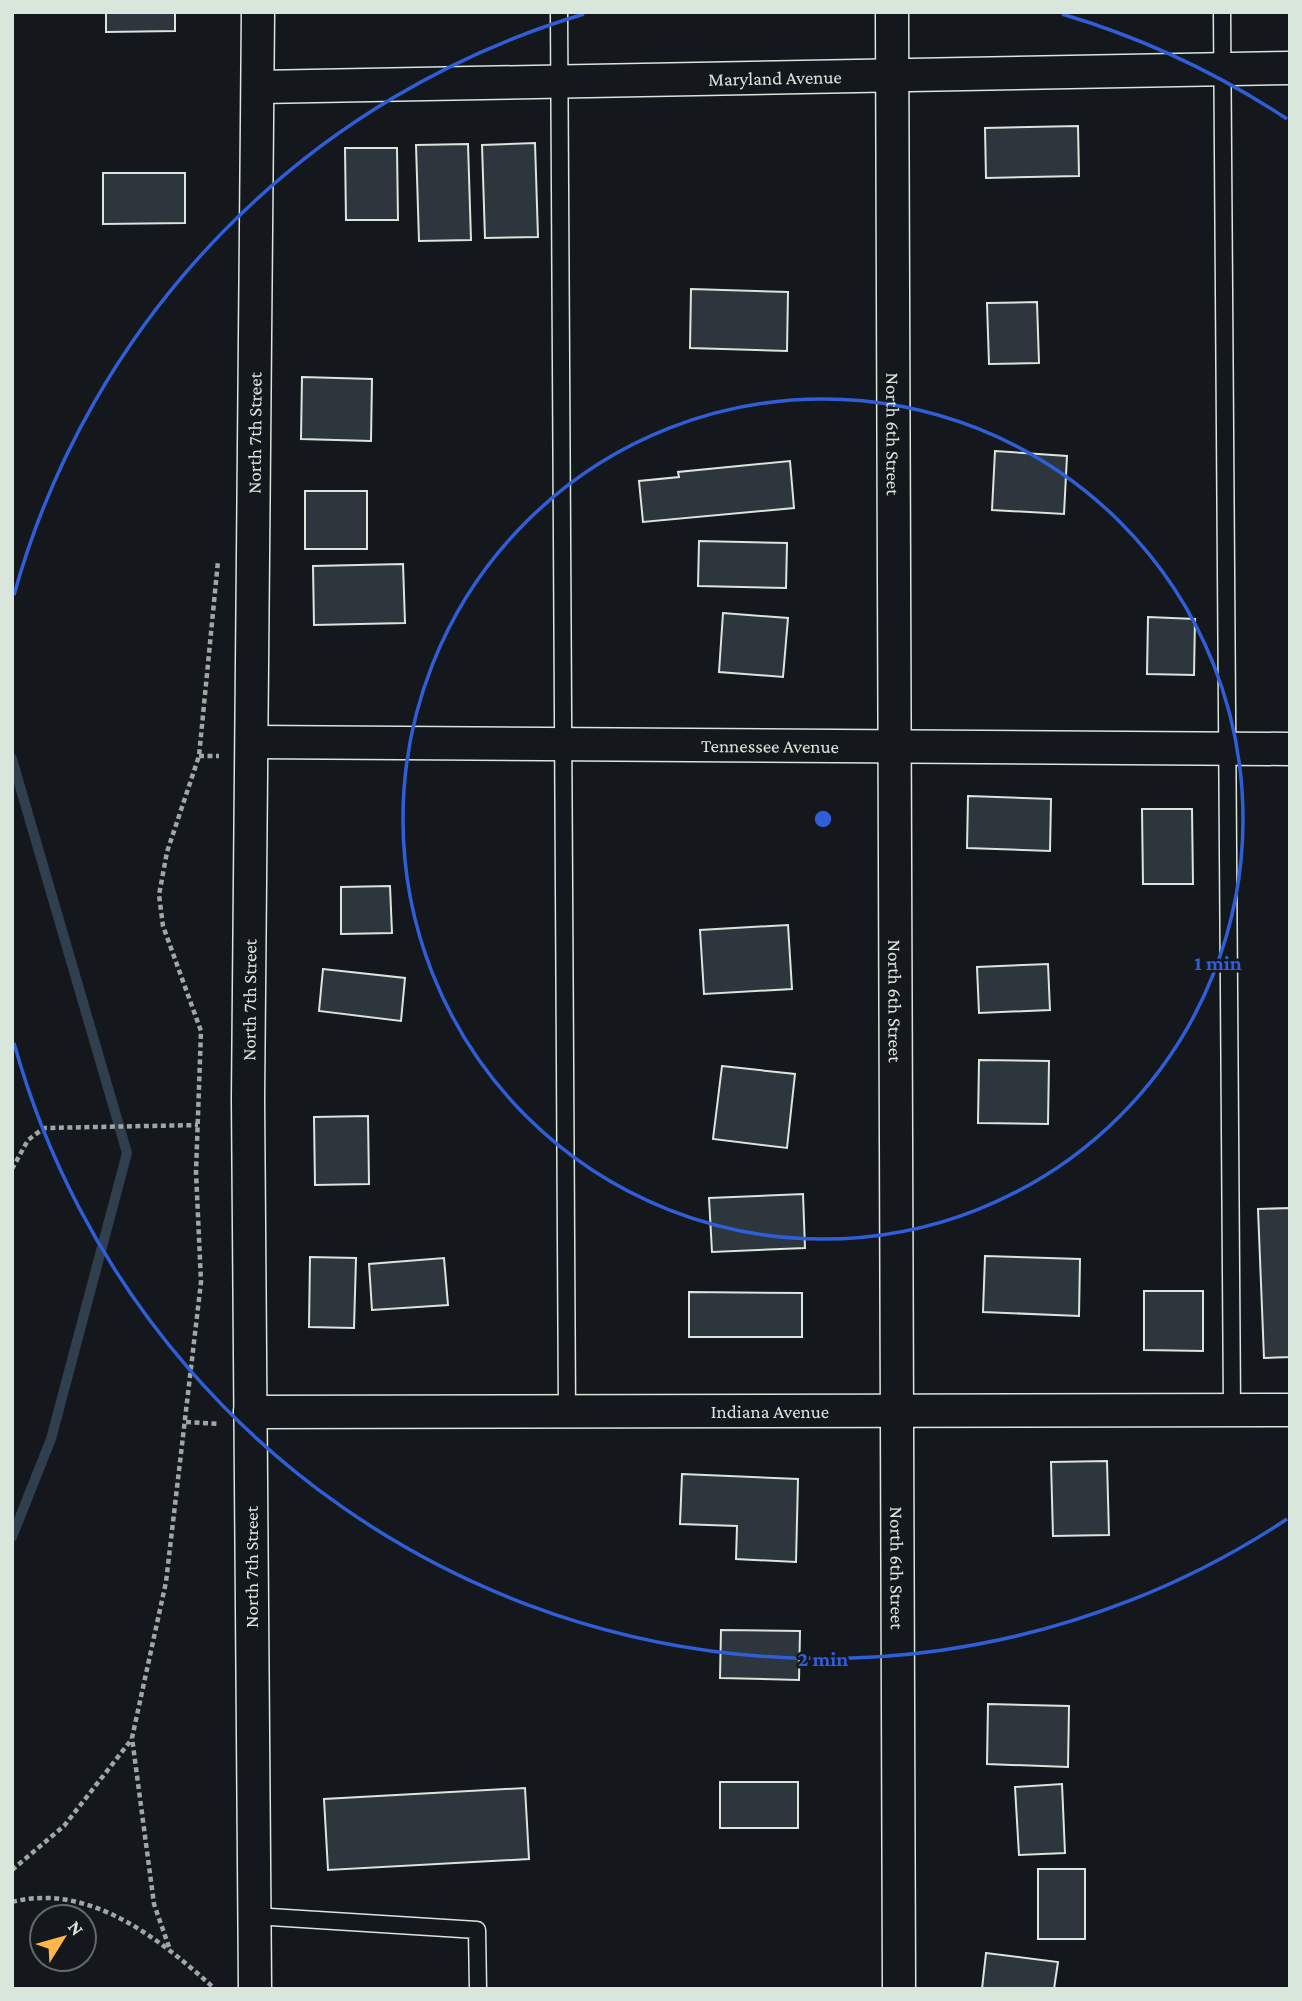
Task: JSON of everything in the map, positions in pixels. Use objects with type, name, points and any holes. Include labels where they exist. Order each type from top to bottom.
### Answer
[{"type":"street","name":"North 7th Street","points":[[255,1989],[248,1099],[258,12]]},
{"type":"street","name":"North 6th Street","points":[[892,12],[899,1989]]},
{"type":"street","name":"Maryland Avenue","points":[[259,87],[1290,68]]},
{"type":"street","name":"Tennessee Avenue","points":[[252,743],[1290,749]]},
{"type":"street","name":"Indiana Avenue","points":[[250,1412],[1290,1410]]},
{"type":"lane","points":[[559,12],[567,1413]]},
{"type":"lane","points":[[1222,12],[1232,1410]]},
{"type":"lane","points":[[254,1916],[477,1930],[478,1989]]},
{"type":"path","points":[[169,1947],[154,1904],[132,1738],[166,1582],[201,1282],[198,1125],[201,1031],[163,926],[159,895],[167,852],[199,756],[216,564],[225,550],[254,552]]},
{"type":"path","points":[[12,1168],[35,1132],[44,1128],[198,1125]]},
{"type":"path","points":[[12,1870],[64,1826],[132,1738]]},
{"type":"path","points":[[12,1902],[24,1899],[75,1899],[108,1912],[169,1947],[215,1989]]},
{"type":"building","points":[[106,12],[175,12],[175,31],[106,32]]},
{"type":"building","points":[[1078,126],[1079,176],[986,178],[985,128]]},
{"type":"building","points":[[535,143],[538,237],[485,238],[482,145]]},
{"type":"building","points":[[468,144],[471,240],[419,241],[416,145]]},
{"type":"building","points":[[345,148],[397,148],[398,220],[346,220]]},
{"type":"building","points":[[103,173],[185,173],[185,223],[103,224]]},
{"type":"building","points":[[691,289],[788,292],[787,351],[690,348]]},
{"type":"building","points":[[1037,302],[1039,363],[989,364],[987,303]]},
{"type":"building","points":[[302,377],[372,379],[371,441],[301,439]]},
{"type":"building","points":[[995,451],[1067,456],[1064,514],[992,510]]},
{"type":"building","points":[[790,461],[794,508],[643,522],[639,481],[679,477],[678,472]]},
{"type":"building","points":[[305,491],[367,491],[367,549],[305,549]]},
{"type":"building","points":[[699,541],[787,543],[786,588],[698,586]]},
{"type":"building","points":[[403,564],[405,623],[314,625],[313,566]]},
{"type":"building","points":[[723,613],[788,618],[783,677],[719,672]]},
{"type":"building","points":[[1148,617],[1195,619],[1194,675],[1147,674]]},
{"type":"building","points":[[968,796],[1051,799],[1050,851],[967,848]]},
{"type":"building","points":[[1142,809],[1192,809],[1193,884],[1143,884]]},
{"type":"building","points":[[390,886],[392,933],[341,934],[341,887]]},
{"type":"building","points":[[788,925],[792,989],[704,994],[700,930]]},
{"type":"building","points":[[1048,964],[1050,1010],[979,1013],[977,967]]},
{"type":"building","points":[[323,969],[405,978],[401,1021],[319,1011]]},
{"type":"building","points":[[979,1060],[1049,1061],[1048,1124],[978,1123]]},
{"type":"building","points":[[722,1066],[795,1074],[787,1148],[713,1139]]},
{"type":"building","points":[[368,1116],[369,1184],[315,1185],[314,1117]]},
{"type":"building","points":[[803,1194],[805,1248],[712,1252],[709,1198]]},
{"type":"building","points":[[1290,1208],[1290,1357],[1264,1358],[1258,1209]]},
{"type":"building","points":[[985,1256],[1080,1259],[1079,1316],[983,1312]]},
{"type":"building","points":[[310,1257],[356,1258],[354,1328],[309,1327]]},
{"type":"building","points":[[444,1258],[448,1305],[372,1310],[369,1264]]},
{"type":"building","points":[[1144,1291],[1203,1291],[1203,1351],[1144,1350]]},
{"type":"building","points":[[689,1292],[802,1293],[802,1337],[689,1337]]},
{"type":"building","points":[[1107,1461],[1109,1535],[1053,1536],[1051,1462]]},
{"type":"building","points":[[682,1474],[798,1479],[796,1562],[736,1559],[737,1526],[680,1524]]},
{"type":"building","points":[[721,1630],[800,1631],[799,1680],[720,1678]]},
{"type":"building","points":[[988,1704],[1069,1706],[1068,1767],[987,1764]]},
{"type":"building","points":[[720,1782],[798,1782],[798,1828],[720,1828]]},
{"type":"building","points":[[1062,1784],[1065,1853],[1019,1855],[1015,1787]]},
{"type":"building","points":[[525,1788],[529,1859],[328,1870],[324,1799]]},
{"type":"building","points":[[1038,1869],[1085,1869],[1085,1939],[1038,1939]]},
{"type":"building","points":[[986,1953],[1058,1962],[1054,1989],[982,1989]]},
{"type":"waterway","points":[[12,759],[127,1153],[51,1439],[12,1537]]}]
